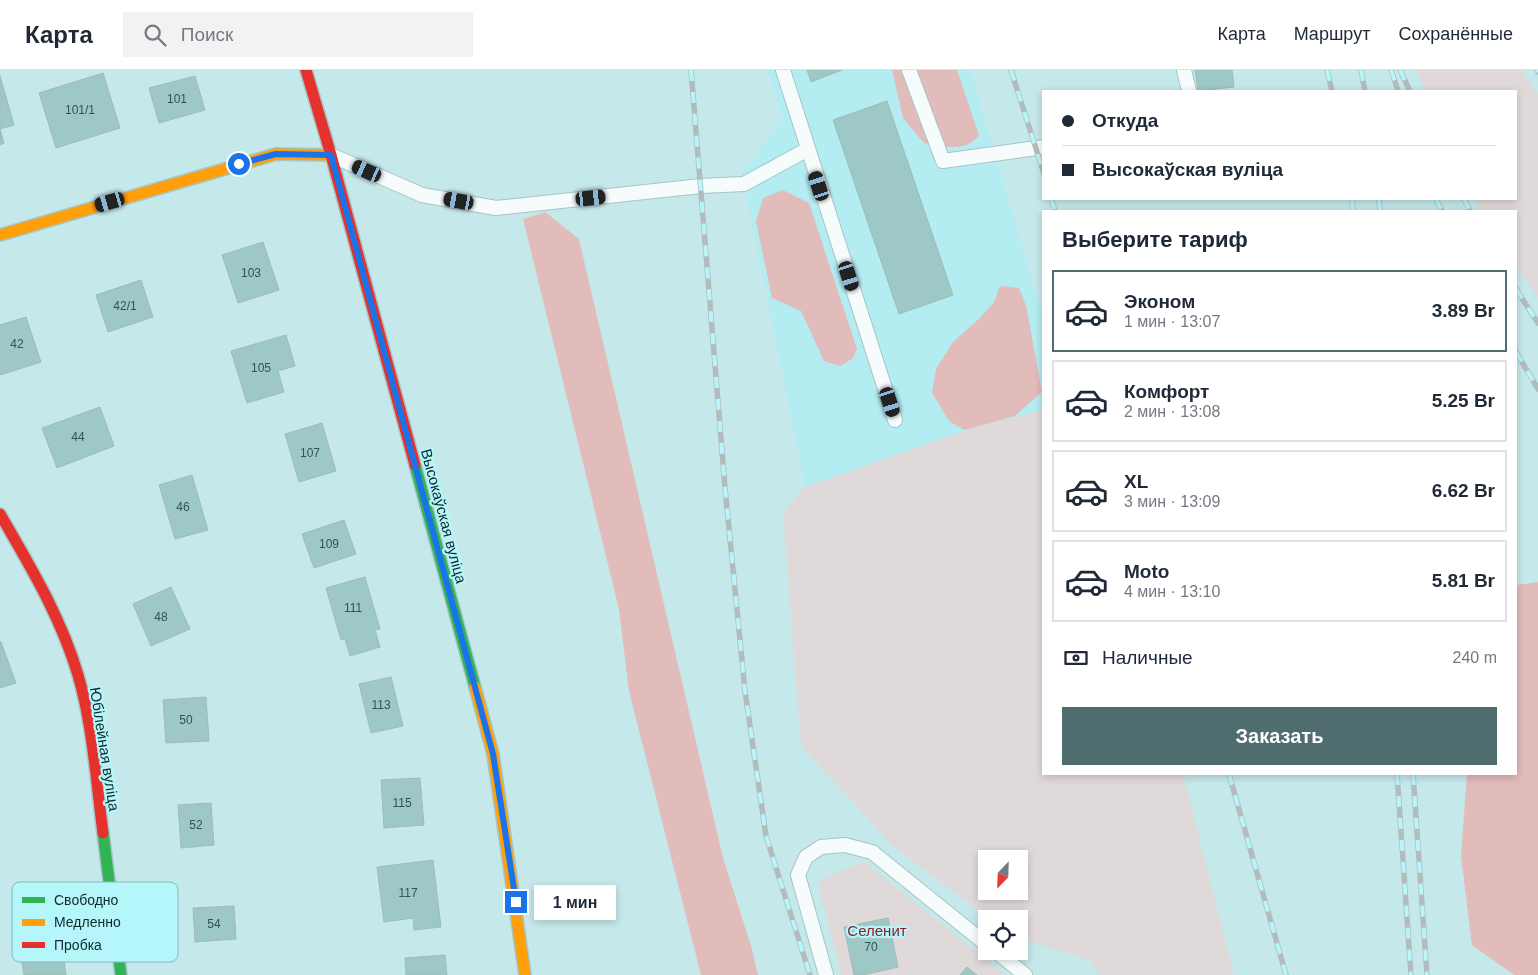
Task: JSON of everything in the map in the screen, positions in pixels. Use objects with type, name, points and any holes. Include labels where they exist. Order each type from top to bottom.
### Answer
[{"type":"street","name":"Высокаўская вуліца","points":[[306,70],[331,155],[493,754],[514,884],[525,975]]},
{"type":"street","points":[[0,235],[276,154],[331,155]]},
{"type":"street","name":"Юбілейная вуліца","points":[[0,514],[37,577],[61,627],[78,675],[89,722],[109,882]]},
{"type":"street","name":"Юбілейная вуліца","points":[[119,962],[121,975]]},
{"type":"lane","points":[[783,70],[895,420]]},
{"type":"lane","points":[[909,70],[943,161],[1042,147]]},
{"type":"lane","points":[[1184,70],[1189,90]]},
{"type":"lane","points":[[331,155],[422,195],[496,208],[701,186],[744,184],[808,150]]},
{"type":"lane","points":[[826,975],[798,875],[806,857],[821,847],[844,845],[872,852],[978,938]]},
{"type":"lane","points":[[1007,960],[1025,975]]},
{"type":"shaded area","points":[[767,70],[970,70],[1042,314],[1042,410],[975,427],[805,487],[743,172],[783,117]]},
{"type":"shaded area","points":[[892,70],[957,70],[979,135],[974,141],[961,146],[946,147],[924,143],[903,118]]},
{"type":"shaded area","points":[[783,190],[809,203],[857,349],[853,358],[840,366],[824,361],[801,311],[772,298],[756,221],[763,198]]},
{"type":"shaded area","points":[[545,212],[579,239],[723,858],[751,946],[758,975],[701,975],[629,691],[619,609],[523,219]]},
{"type":"shaded area","points":[[1000,286],[1019,288],[1026,305],[1042,392],[1015,416],[964,430],[949,421],[932,393],[936,369],[953,342],[981,317],[994,302]]},
{"type":"shaded area","points":[[1538,582],[1538,975],[1514,975],[1472,945],[1461,856],[1467,775],[1517,775],[1517,585]]},
{"type":"green space","points":[[1417,70],[1521,70],[1538,93],[1538,298],[1517,266],[1517,210],[1481,210],[1475,200],[1517,200],[1517,90],[1425,90]]},
{"type":"green space","points":[[1042,410],[1042,775],[1183,775],[1234,975],[1100,975],[1089,960],[1028,941],[1028,910],[978,911],[892,845],[801,745],[783,513],[805,487],[975,427]]},
{"type":"green space","name":"Селенит","points":[[863,861],[978,953],[978,960],[986,960],[1005,975],[841,975],[818,882]]},
{"type":"building","points":[[807,70],[842,70],[811,82]]},
{"type":"building","points":[[1195,70],[1232,70],[1234,87],[1198,90]]},
{"type":"building","points":[[103,73],[120,128],[56,148],[39,93]]},
{"type":"building","points":[[0,76],[14,125],[0,129]]},
{"type":"building","points":[[195,76],[205,110],[159,123],[149,88]]},
{"type":"building","points":[[887,101],[953,295],[899,314],[833,120]]},
{"type":"building","points":[[0,129],[4,143],[0,145]]},
{"type":"building","points":[[263,242],[279,290],[238,303],[222,255]]},
{"type":"building","points":[[141,280],[153,317],[108,332],[96,295]]},
{"type":"building","points":[[26,317],[41,362],[0,375],[0,325]]},
{"type":"building","points":[[286,335],[295,366],[278,371],[284,392],[247,403],[231,351]]},
{"type":"building","points":[[100,407],[114,446],[57,468],[42,428]]},
{"type":"building","points":[[322,423],[336,471],[299,482],[285,434]]},
{"type":"building","points":[[192,475],[208,530],[175,539],[159,485]]},
{"type":"building","points":[[344,520],[356,554],[314,568],[302,534]]},
{"type":"building","points":[[365,577],[380,629],[375,630],[380,647],[350,656],[345,639],[341,640],[326,588]]},
{"type":"building","points":[[171,587],[190,629],[151,646],[133,604]]},
{"type":"building","points":[[0,642],[16,683],[0,688]]},
{"type":"building","points":[[391,677],[403,726],[371,733],[359,684]]},
{"type":"building","points":[[206,697],[209,741],[166,743],[163,700]]},
{"type":"building","points":[[420,778],[424,825],[384,828],[381,780]]},
{"type":"building","points":[[211,803],[214,845],[181,848],[178,805]]},
{"type":"building","points":[[433,860],[441,927],[414,930],[413,918],[384,922],[377,867]]},
{"type":"building","points":[[234,906],[236,939],[195,942],[193,908]]},
{"type":"building","points":[[888,918],[898,967],[863,975],[854,975],[844,927]]},
{"type":"building","points":[[445,955],[447,975],[406,975],[405,958]]},
{"type":"building","points":[[22,962],[64,962],[66,975],[24,975]]},
{"type":"building","points":[[967,967],[977,975],[960,975]]},
{"type":"railway","points":[[691,70],[725,488],[745,691],[766,836],[810,975]]},
{"type":"railway","points":[[1011,70],[1042,168]]},
{"type":"railway","points":[[1327,70],[1332,90]]},
{"type":"railway","points":[[1361,70],[1365,90]]},
{"type":"railway","points":[[1391,70],[1398,90]]},
{"type":"railway","points":[[1400,70],[1410,90]]},
{"type":"railway","points":[[1051,200],[1055,210]]},
{"type":"railway","points":[[1352,200],[1353,210]]},
{"type":"railway","points":[[1379,200],[1380,210]]},
{"type":"railway","points":[[1436,200],[1442,210]]},
{"type":"railway","points":[[1464,200],[1470,210]]},
{"type":"railway","points":[[1517,291],[1538,323]]},
{"type":"railway","points":[[1517,354],[1538,389]]},
{"type":"railway","points":[[1229,775],[1286,975]]},
{"type":"railway","points":[[1397,775],[1411,975]]},
{"type":"railway","points":[[1413,775],[1427,975]]},
{"type":"traffic: fast","points":[[415,465],[475,687]]},
{"type":"traffic: fast","points":[[103,833],[109,882]]},
{"type":"traffic: fast","points":[[119,962],[121,975]]},
{"type":"traffic: slow","points":[[0,235],[276,154],[331,155]]},
{"type":"traffic: slow","points":[[475,687],[493,754],[525,975]]},
{"type":"traffic: jam","points":[[306,70],[415,465]]},
{"type":"traffic: jam","points":[[0,514],[54,612],[78,675],[91,734],[103,833]]},
{"type":"route","points":[[239,164],[276,154],[331,155],[493,754],[516,902]]}]
